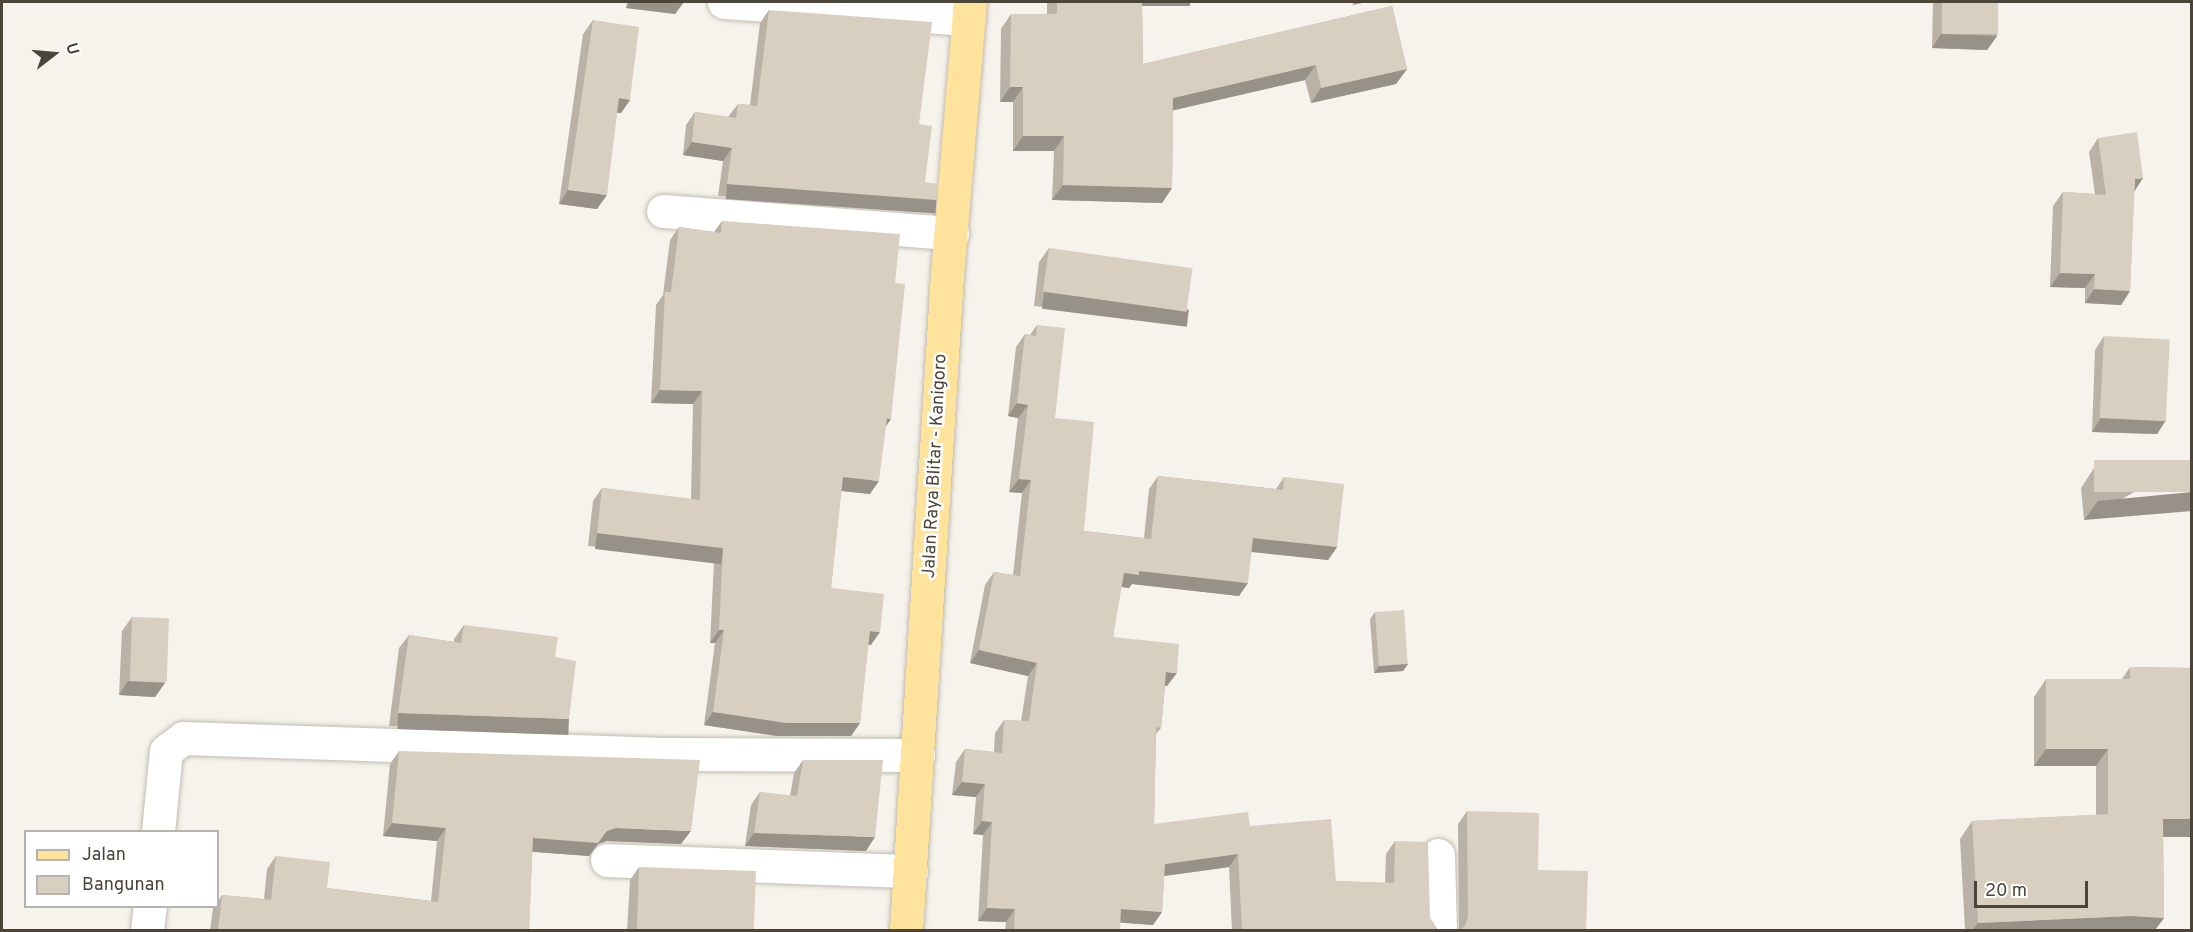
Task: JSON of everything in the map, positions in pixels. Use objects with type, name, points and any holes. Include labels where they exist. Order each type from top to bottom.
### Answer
[{"type":"main road","name":"Jalan Raya Blitar - Kanigoro","points":[[906,930],[969,10]]},
{"type":"street","points":[[724,2],[969,10]]},
{"type":"street","points":[[663,211],[952,233]]},
{"type":"street","points":[[158,830],[166,751],[183,738],[657,754],[918,755]]},
{"type":"street","points":[[1438,855],[1440,930]]},
{"type":"street","points":[[607,860],[911,871]]},
{"type":"street","points":[[147,930],[150,908]]},
{"type":"building","points":[[1057,2],[1142,2],[1143,64],[1392,6],[1407,69],[1321,88],[1316,65],[1173,98],[1172,188],[1063,185],[1064,136],[1023,136],[1023,87],[1010,87],[1011,14],[1057,14]]},
{"type":"building","points":[[1942,2],[1998,2],[1998,34],[1942,34]]},
{"type":"building","points":[[769,10],[932,22],[919,124],[932,126],[925,182],[938,184],[936,200],[727,184],[732,148],[692,142],[695,112],[736,118],[738,104],[757,106]]},
{"type":"building","points":[[593,20],[639,27],[630,100],[619,98],[607,195],[568,190]]},
{"type":"building","points":[[2137,132],[2143,178],[2135,179],[2130,291],[2094,289],[2095,274],[2060,273],[2063,192],[2106,195],[2098,138]]},
{"type":"building","points":[[722,221],[900,234],[895,283],[905,284],[891,419],[887,418],[879,481],[843,477],[831,588],[884,594],[880,632],[870,631],[860,723],[786,723],[713,712],[724,630],[719,630],[723,548],[597,533],[602,488],[700,500],[702,391],[660,390],[665,292],[671,292],[679,227],[721,233]]},
{"type":"building","points":[[1049,248],[1193,268],[1186,312],[1043,292]]},
{"type":"building","points":[[1037,325],[1065,328],[1055,418],[1094,422],[1084,531],[1151,539],[1158,476],[1283,490],[1284,477],[1344,484],[1337,547],[1253,538],[1248,583],[1139,571],[1139,575],[1124,573],[1113,637],[1179,644],[1177,673],[1166,672],[1161,728],[1156,727],[1154,824],[1248,812],[1250,826],[1331,819],[1336,881],[1394,883],[1395,841],[1428,842],[1430,918],[1438,930],[1242,930],[1238,854],[1165,864],[1162,912],[1121,909],[1120,930],[1014,930],[1015,909],[987,908],[992,822],[982,821],[985,784],[962,782],[965,749],[1002,753],[1004,720],[1029,721],[1037,663],[979,650],[994,572],[1020,576],[1031,480],[1019,479],[1028,405],[1017,403],[1025,334],[1036,336]]},
{"type":"building","points":[[2104,336],[2170,339],[2166,421],[2100,418]]},
{"type":"building","points":[[2094,460],[2192,460],[2192,492],[2094,492]]},
{"type":"building","points":[[1404,610],[1408,664],[1379,666],[1375,612]]},
{"type":"building","points":[[132,617],[169,618],[167,682],[130,681]]},
{"type":"building","points":[[464,625],[558,637],[555,657],[576,661],[569,719],[398,713],[409,635],[461,643]]},
{"type":"building","points":[[2130,667],[2192,668],[2192,819],[2163,819],[2164,918],[2131,916],[1978,923],[1972,821],[2108,814],[2108,749],[2046,749],[2046,679],[2130,679]]},
{"type":"building","points":[[399,751],[700,760],[691,831],[616,828],[607,831],[598,843],[533,838],[529,930],[218,930],[222,895],[271,900],[276,856],[330,862],[327,888],[438,902],[446,828],[392,823]]},
{"type":"building","points":[[803,760],[883,760],[875,837],[754,833],[760,792],[797,796]]},
{"type":"building","points":[[1467,811],[1539,813],[1538,870],[1588,871],[1586,930],[1459,930],[1465,926],[1468,917]]},
{"type":"building","points":[[639,867],[756,871],[754,930],[637,930]]}]
